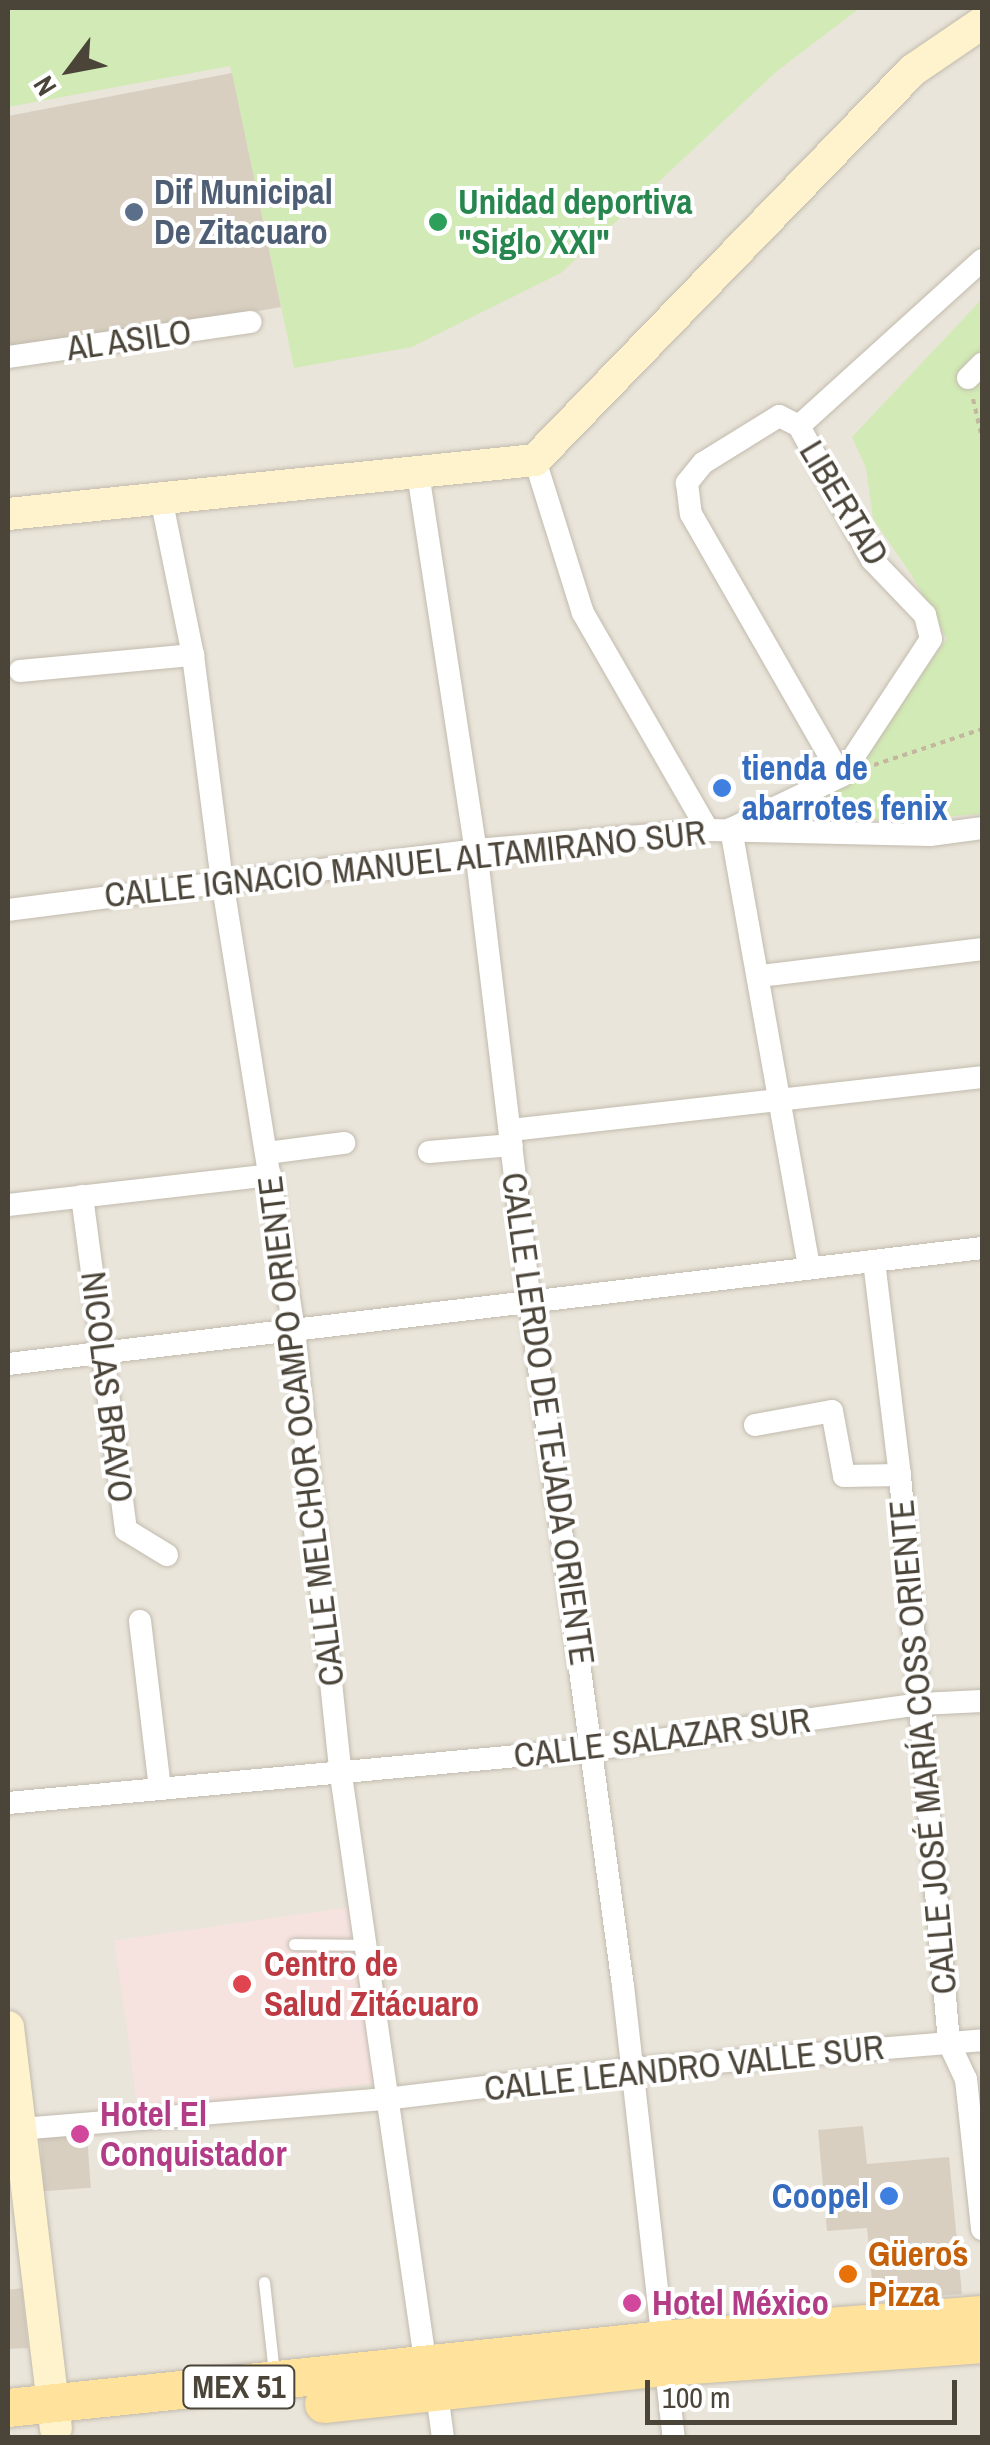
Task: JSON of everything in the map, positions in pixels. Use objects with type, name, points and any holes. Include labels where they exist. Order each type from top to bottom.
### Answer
[{"type":"main road","name":"MEX 51","points":[[8,2408],[55,2423],[982,2314]]},
{"type":"main road","name":"MEX 51","points":[[664,2354],[982,2344]]},
{"type":"main road","name":"MEX 51","points":[[8,2433],[276,2383],[431,2380]]},
{"type":"street","points":[[8,514],[535,460],[914,70],[982,23]]},
{"type":"street","name":"LIBERTAD","points":[[841,776],[931,639],[932,627],[872,560],[789,421],[982,260]]},
{"type":"street","name":"AL ASILO","points":[[8,357],[250,322]]},
{"type":"street","points":[[720,829],[841,776],[691,514],[687,483],[703,462],[789,421]]},
{"type":"street","points":[[535,460],[583,613],[720,829],[760,976],[810,1267]]},
{"type":"street","name":"CALLE LERDO DE TEJADA ORIENTE","points":[[418,473],[476,850],[530,1302],[593,1748],[674,2438]]},
{"type":"street","name":"CALLE MELCHOR OCAMPO ORIENTE","points":[[162,498],[193,655],[222,880],[294,1330],[341,1775],[368,1946],[385,2099],[443,2438]]},
{"type":"street","points":[[20,671],[193,655]]},
{"type":"street","name":"CALLE IGNACIO MANUEL ALTAMIRANO SUR","points":[[8,910],[476,850],[720,829],[930,835],[982,828]]},
{"type":"street","points":[[760,976],[982,948]]},
{"type":"street","points":[[428,1152],[781,1100],[982,1077]]},
{"type":"street","points":[[8,1205],[269,1164],[344,1143]]},
{"type":"street","name":"NICOLAS BRAVO","points":[[82,1196],[126,1530],[168,1555]]},
{"type":"street","points":[[8,1364],[982,1248]]},
{"type":"street","name":"CALLE JOSÉ MARÍA COSS ORIENTE","points":[[874,1261],[900,1475],[949,2043],[966,2079],[982,2229]]},
{"type":"street","points":[[755,1425],[832,1411],[844,1476],[900,1475]]},
{"type":"street","points":[[140,1621],[160,1789]]},
{"type":"street","name":"CALLE SALAZAR SUR","points":[[8,1803],[341,1775],[593,1748],[920,1704],[982,1701]]},
{"type":"street","points":[[8,2027],[13,2129],[55,2423]]},
{"type":"street","name":"CALLE LEANDRO VALLE SUR","points":[[13,2129],[385,2099],[632,2068],[982,2040]]},
{"type":"lane","points":[[294,1944],[368,1946]]},
{"type":"lane","points":[[264,2282],[276,2383]]},
{"type":"path","points":[[975,371],[982,438]]},
{"type":"path","points":[[841,776],[982,729]]},
{"type":"shaded area","points":[[8,8],[982,8],[982,2437],[8,2437]]},
{"type":"shaded area","name":"Centro de Salud Zitácuaro","points":[[352,1907],[377,2082],[139,2116],[114,1940]]},
{"type":"green space","name":"Unidad deportiva \"Siglo XXI\"","points":[[8,8],[860,8],[777,71],[561,273],[412,347],[294,368],[230,66],[8,107]]},
{"type":"green space","points":[[982,299],[982,814],[898,820],[782,820],[846,784],[841,776],[947,639],[911,574],[873,519],[866,468],[852,437]]},
{"type":"building","name":"Dif Municipal De Zitacuaro","points":[[232,73],[281,307],[8,355],[8,116]]},
{"type":"building","name":"Coopel","points":[[863,2126],[867,2164],[949,2157],[962,2294],[874,2301],[867,2228],[827,2231],[818,2130]]},
{"type":"building","points":[[87,2134],[91,2188],[44,2191],[40,2137]]},
{"type":"building","points":[[22,2288],[28,2348],[8,2349],[8,2290]]},
{"type":"place","name":"Dif Municipal De Zitacuaro","points":[[134,212]]},
{"type":"place","name":"Unidad deportiva \"Siglo XXI\"","points":[[438,222]]},
{"type":"place","name":"tienda de abarrotes fenix","points":[[722,788]]},
{"type":"place","name":"Centro de Salud Zitácuaro","points":[[242,1984]]},
{"type":"place","name":"Hotel El Conquistador","points":[[80,2134]]},
{"type":"place","name":"Coopel","points":[[889,2196]]},
{"type":"place","name":"Güero´s Pizza","points":[[848,2274]]},
{"type":"place","name":"Hotel México","points":[[632,2303]]}]
